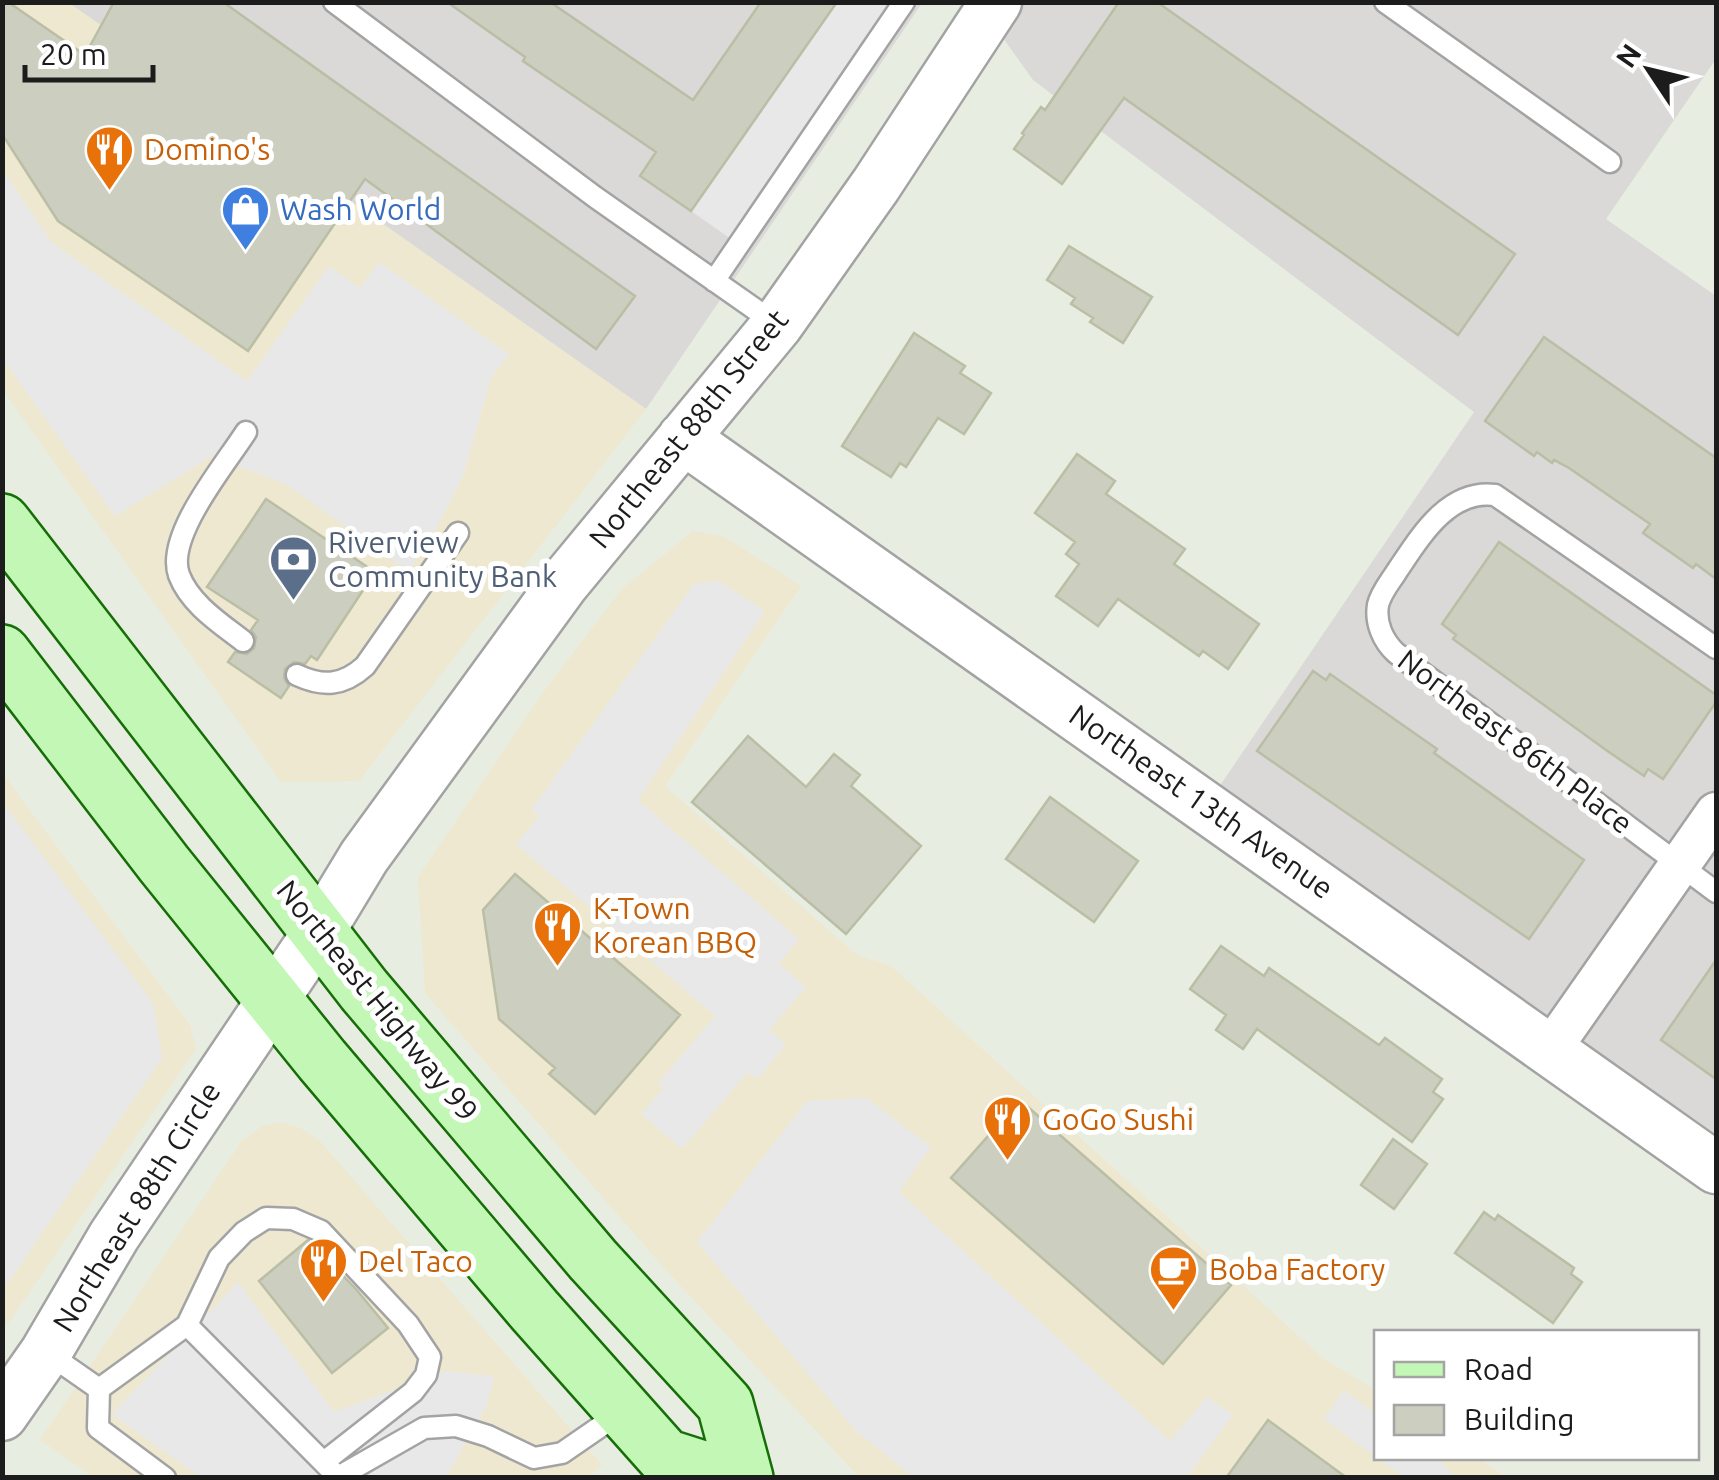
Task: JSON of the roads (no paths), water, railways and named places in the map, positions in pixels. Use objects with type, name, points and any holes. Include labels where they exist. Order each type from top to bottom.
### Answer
[{"type":"main road","name":"Northeast Highway 99","points":[[2,522],[318,933],[594,1260],[725,1404],[744,1478]]},
{"type":"main road","points":[[2,653],[273,999],[522,1296],[666,1457],[731,1478]]},
{"type":"street","name":"Northeast 88th Street","points":[[273,999],[364,857],[563,584],[777,325],[984,12]]},
{"type":"street","name":"Northeast 13th Avenue","points":[[684,438],[1716,1168]]},
{"type":"street","points":[[1550,1050],[1716,813]]},
{"type":"street","name":"Northeast 88th Circle","points":[[2,1415],[46,1352],[114,1236],[273,999]]},
{"type":"lane","points":[[334,2],[594,197],[777,325]]},
{"type":"lane","points":[[714,281],[904,2]]},
{"type":"lane","points":[[1385,2],[1610,162]]},
{"type":"lane","points":[[243,641],[210,616],[188,591],[175,557],[183,531],[246,432]]},
{"type":"lane","name":"Northeast 86th Place","points":[[1716,648],[1495,495],[1477,494],[1448,507],[1411,551],[1377,607],[1379,627],[1390,648],[1716,892]]},
{"type":"lane","points":[[297,675],[323,684],[353,677],[365,666],[458,533]]},
{"type":"lane","points":[[99,1388],[187,1325],[219,1258],[244,1232],[266,1218],[293,1219],[320,1231],[408,1324],[430,1357],[426,1374],[413,1392],[334,1471]]},
{"type":"lane","points":[[187,1325],[334,1471]]},
{"type":"lane","points":[[46,1352],[99,1388]]},
{"type":"lane","points":[[99,1388],[98,1428],[165,1478]]},
{"type":"lane","points":[[334,1471],[424,1428],[456,1426],[534,1458],[562,1453],[624,1410]]},
{"type":"lane","points":[[552,1478],[562,1453]]},
{"type":"place","name":"Domino's","points":[[109,192]]},
{"type":"place","name":"Wash World","points":[[245,252]]},
{"type":"place","name":"Riverview Community Bank","points":[[293,602]]},
{"type":"place","name":"K-Town Korean BBQ","points":[[558,968]]},
{"type":"place","name":"GoGo Sushi","points":[[1007,1162]]},
{"type":"place","name":"Del Taco","points":[[323,1304]]},
{"type":"place","name":"Boba Factory","points":[[1174,1312]]}]
